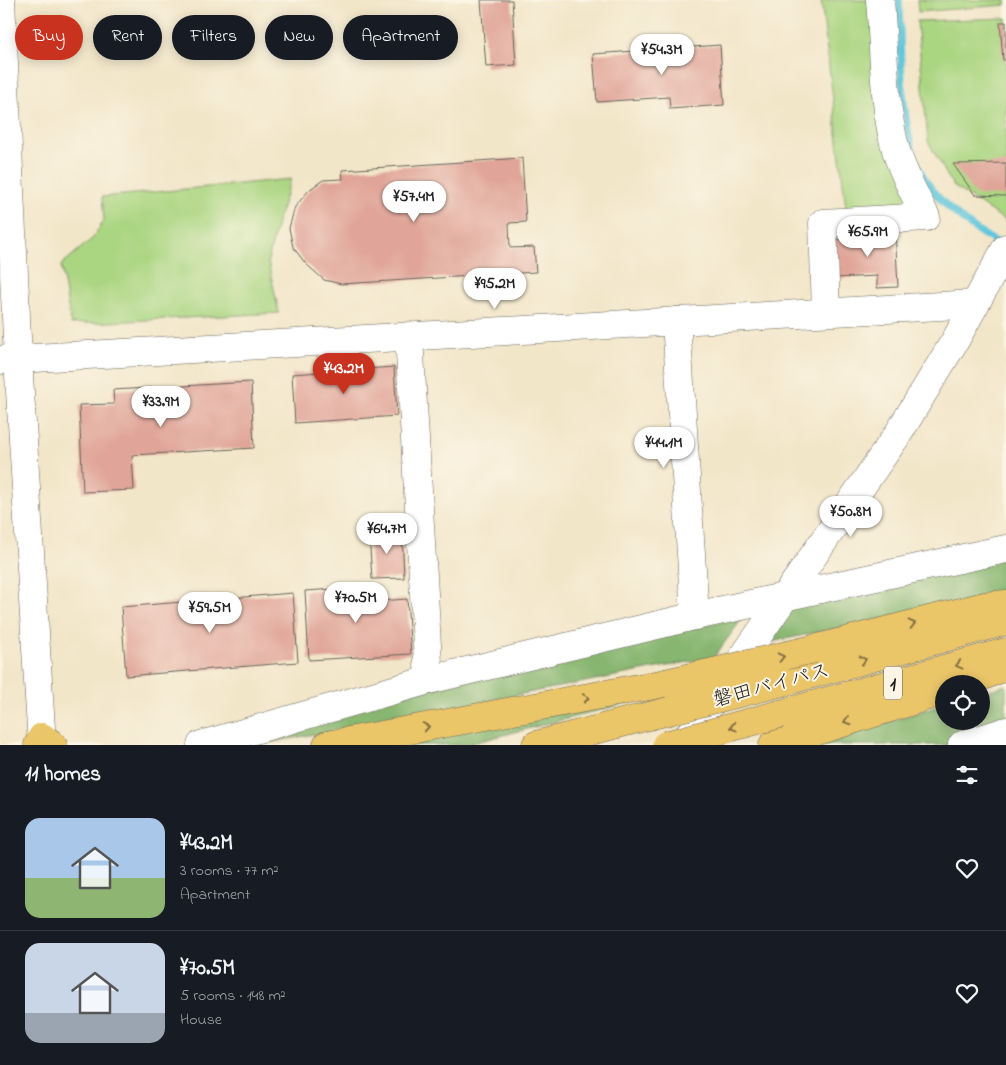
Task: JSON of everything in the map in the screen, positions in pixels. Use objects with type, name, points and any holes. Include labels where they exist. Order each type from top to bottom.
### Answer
[{"type":"highway","points":[[327,745],[666,683],[814,649],[984,606],[1006,604]]},
{"type":"highway","name":"磐田バイパス","points":[[536,745],[783,682],[1006,621]]},
{"type":"highway","name":"磐田バイパス","points":[[666,745],[1006,652]]},
{"type":"highway","points":[[986,675],[1006,666]]},
{"type":"highway","points":[[773,745],[935,694]]},
{"type":"street","points":[[1,0],[9,360],[44,743]]},
{"type":"street","points":[[826,312],[823,223],[926,217],[909,183],[896,149],[889,113],[880,0]]},
{"type":"street","points":[[682,745],[898,434],[956,339],[1006,248]]},
{"type":"street","points":[[9,360],[975,304]]},
{"type":"street","points":[[676,321],[695,616]]},
{"type":"street","points":[[409,336],[429,680]]},
{"type":"street","points":[[201,745],[429,680],[695,616],[1006,549]]},
{"type":"street","points":[[962,745],[1006,731]]},
{"type":"green space","points":[[821,0],[881,0],[914,218],[846,208]]},
{"type":"green space","points":[[917,0],[1006,0],[1006,5],[918,12]]},
{"type":"green space","points":[[1006,18],[1006,221],[953,186],[928,141],[917,21]]},
{"type":"green space","points":[[291,179],[278,219],[268,261],[279,313],[71,324],[61,265],[93,238],[104,220],[102,197]]},
{"type":"green space","points":[[1006,549],[1006,593],[761,644],[783,597]]},
{"type":"green space","points":[[744,616],[714,657],[258,745],[248,745],[252,730]]},
{"type":"green space","points":[[1006,685],[1006,731],[963,745],[816,745],[935,707],[935,730],[990,730],[990,690]]},
{"type":"green space","points":[[632,702],[465,745],[349,745]]},
{"type":"building","points":[[481,0],[512,0],[516,65],[486,67]]},
{"type":"building","points":[[1000,22],[1006,22],[1006,60],[1003,60]]},
{"type":"building","points":[[720,45],[724,105],[670,109],[669,97],[597,102],[593,54]]},
{"type":"building","points":[[522,158],[526,222],[509,223],[510,248],[534,247],[536,272],[341,284],[324,280],[305,263],[293,247],[289,228],[295,207],[309,190],[323,180],[343,179],[342,170]]},
{"type":"building","points":[[1006,163],[1006,196],[975,195],[953,164]]},
{"type":"building","points":[[895,228],[898,287],[877,288],[877,276],[835,278],[833,240],[874,238],[874,229]]},
{"type":"building","points":[[394,367],[397,416],[295,423],[292,374]]},
{"type":"building","points":[[251,382],[254,448],[132,455],[134,490],[83,492],[79,405],[114,404],[113,390]]},
{"type":"building","points":[[402,531],[404,578],[372,579],[369,533]]},
{"type":"building","points":[[380,586],[380,601],[407,599],[411,654],[309,660],[305,591]]},
{"type":"building","points":[[293,593],[298,662],[126,676],[121,607]]},
{"type":"waterway","points":[[899,0],[903,94],[906,119],[917,164],[933,191],[950,209],[981,233],[1002,245]]}]
